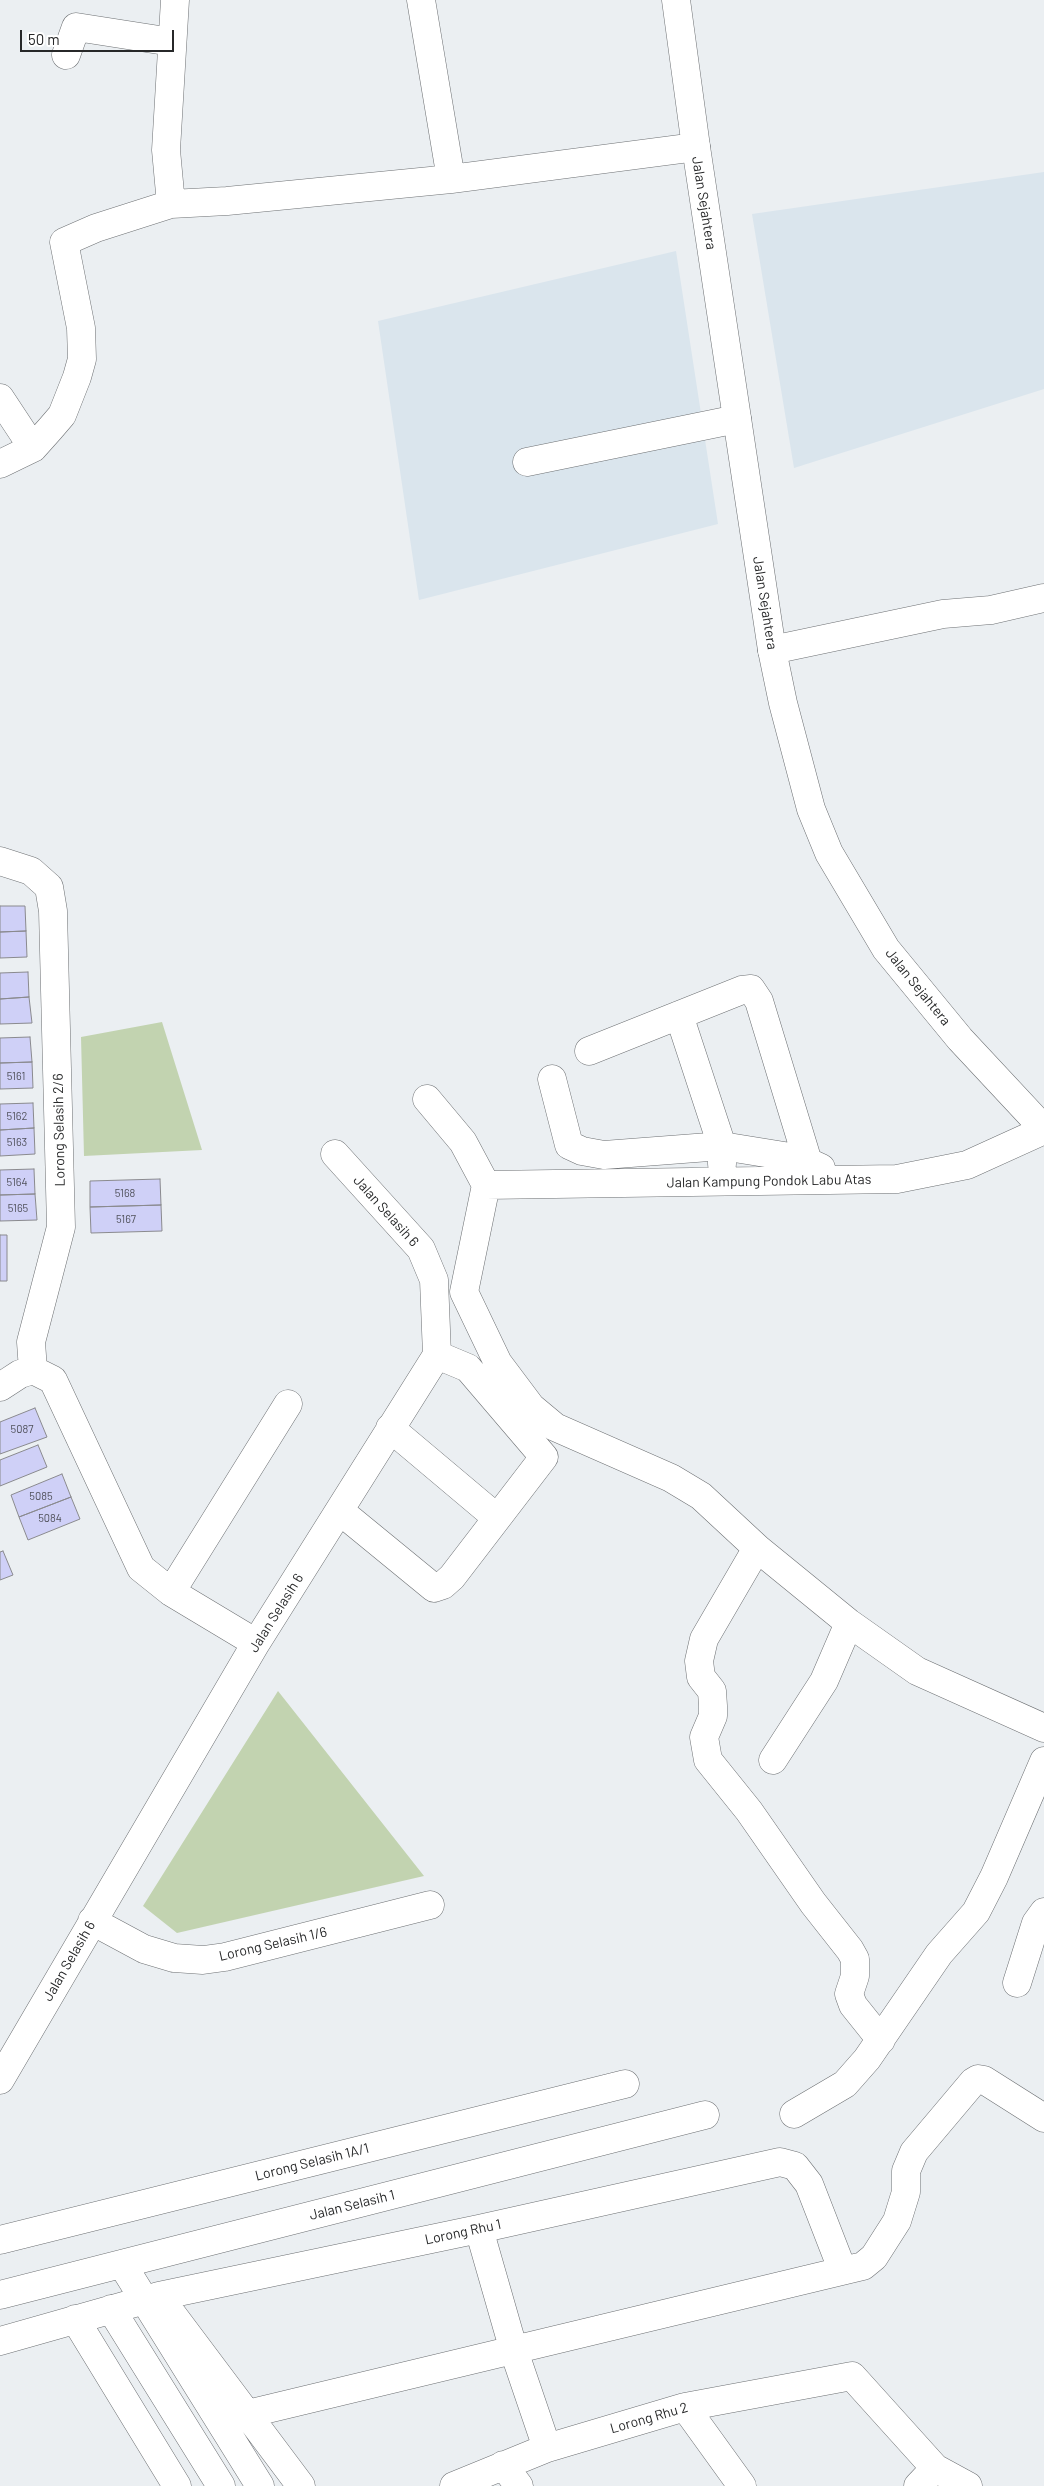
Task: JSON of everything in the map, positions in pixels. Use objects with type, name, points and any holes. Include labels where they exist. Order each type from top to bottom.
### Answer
[{"type":"street","points":[[171,204],[166,150],[175,0]]},
{"type":"street","points":[[421,0],[451,179]]},
{"type":"street","name":"Jalan Sejahtera","points":[[676,0],[696,147],[772,650],[783,703],[811,809],[829,853],[847,887],[886,949],[960,1039],[1044,1130]]},
{"type":"street","points":[[66,55],[76,27],[172,42]]},
{"type":"street","points":[[0,464],[33,448],[62,415],[78,377],[82,359],[80,328],[64,242],[96,228],[171,204],[227,201],[451,179],[696,147]]},
{"type":"street","points":[[0,398],[33,448]]},
{"type":"street","points":[[527,462],[737,419]]},
{"type":"street","points":[[772,650],[944,614],[990,610],[1044,598]]},
{"type":"street","name":"Lorong Selasih 2/6","points":[[0,861],[31,871],[49,887],[53,911],[61,1227],[31,1342],[33,1370]]},
{"type":"street","points":[[589,1050],[742,990],[751,989],[759,1001],[808,1162]]},
{"type":"street","points":[[679,1015],[722,1146],[721,1182]]},
{"type":"street","points":[[552,1078],[569,1145],[582,1151],[604,1154],[722,1146],[808,1162],[847,1181]]},
{"type":"street","points":[[427,1099],[463,1142],[486,1185],[464,1292],[452,1303],[437,1307]]},
{"type":"street","name":"Jalan Kampung Pondok Labu Atas","points":[[486,1185],[847,1181],[897,1178],[967,1165],[1044,1130]]},
{"type":"street","name":"Jalan Selasih 6","points":[[0,2080],[256,1643],[437,1355],[437,1307],[434,1280],[421,1249],[335,1154]]},
{"type":"street","points":[[464,1292],[498,1363],[531,1407],[555,1427],[671,1478],[701,1496],[758,1548],[849,1622],[917,1671],[1044,1728]]},
{"type":"street","points":[[340,1511],[434,1588],[442,1585],[452,1577],[544,1457],[468,1368],[437,1355]]},
{"type":"street","points":[[0,1387],[20,1374],[33,1370],[53,1380],[141,1568],[171,1592],[256,1643]]},
{"type":"street","points":[[171,1592],[288,1404]]},
{"type":"street","points":[[390,1428],[497,1518]]},
{"type":"street","points":[[758,1548],[704,1639],[699,1661],[701,1678],[712,1691],[713,1706],[712,1716],[704,1737],[708,1760],[749,1811],[807,1896],[850,1950],[855,1959],[855,1976],[848,1994],[853,2005],[881,2040]]},
{"type":"street","points":[[773,1760],[824,1681],[849,1622]]},
{"type":"street","points":[[794,2114],[845,2084],[881,2040],[939,1954],[976,1912],[994,1877],[1044,1760]]},
{"type":"street","name":"Lorong Selasih 1/6","points":[[92,1921],[144,1949],[174,1958],[203,1960],[225,1957],[430,1905]]},
{"type":"street","points":[[1017,1982],[1036,1922],[1044,1912]]},
{"type":"street","points":[[247,2414],[514,2351],[842,2269],[864,2266],[874,2257],[897,2221],[906,2192],[906,2171],[914,2152],[973,2082],[978,2079],[984,2080],[1044,2118]]},
{"type":"street","name":"Lorong Selasih 1A/1","points":[[0,2240],[625,2084]]},
{"type":"street","name":"Jalan Selasih 1","points":[[0,2295],[705,2115]]},
{"type":"street","name":"Lorong Rhu 1","points":[[0,2341],[152,2298],[479,2229],[780,2162],[795,2166],[809,2184],[842,2269]]},
{"type":"street","points":[[479,2229],[514,2351],[547,2448]]},
{"type":"street","points":[[122,2264],[247,2414],[301,2486]]},
{"type":"street","points":[[152,2298],[260,2486]]},
{"type":"street","points":[[111,2310],[221,2486]]},
{"type":"street","points":[[75,2320],[177,2486]]},
{"type":"street","name":"Lorong Rhu 2","points":[[454,2486],[511,2476],[547,2448],[685,2407],[852,2376],[927,2477]]},
{"type":"street","points":[[685,2407],[742,2486]]},
{"type":"street","points":[[927,2477],[968,2486]]},
{"type":"shaded area","points":[[1044,172],[1044,389],[794,468],[752,214]]},
{"type":"shaded area","points":[[676,251],[718,524],[419,600],[378,321]]},
{"type":"green space","points":[[162,1022],[202,1150],[84,1156],[81,1037]]},
{"type":"green space","points":[[278,1691],[424,1876],[177,1933],[143,1906]]},
{"type":"building","points":[[0,906],[25,906],[26,931],[0,932]]},
{"type":"building","points":[[26,931],[27,957],[0,958],[0,932]]},
{"type":"building","points":[[28,972],[29,997],[0,999],[0,973]]},
{"type":"building","points":[[29,997],[32,1023],[0,1024],[0,999]]},
{"type":"building","points":[[30,1037],[32,1062],[0,1063],[0,1038]]},
{"type":"building","points":[[32,1062],[33,1088],[0,1089],[0,1063]]},
{"type":"building","points":[[33,1103],[34,1128],[0,1130],[0,1104]]},
{"type":"building","points":[[34,1128],[35,1154],[0,1156],[0,1130]]},
{"type":"building","points":[[34,1169],[35,1194],[0,1195],[0,1170]]},
{"type":"building","points":[[160,1179],[161,1205],[90,1207],[90,1181]]},
{"type":"building","points":[[35,1194],[37,1220],[0,1221],[0,1195]]},
{"type":"building","points":[[161,1205],[162,1231],[91,1233],[90,1207]]},
{"type":"building","points":[[0,1235],[7,1235],[7,1281],[0,1281]]},
{"type":"building","points":[[35,1408],[47,1437],[0,1454],[0,1422]]},
{"type":"building","points":[[38,1445],[47,1467],[0,1486],[0,1460]]},
{"type":"building","points":[[62,1474],[71,1497],[19,1517],[11,1495]]},
{"type":"building","points":[[71,1497],[80,1519],[28,1540],[19,1517]]},
{"type":"building","points":[[3,1551],[13,1575],[0,1580],[0,1552]]}]
